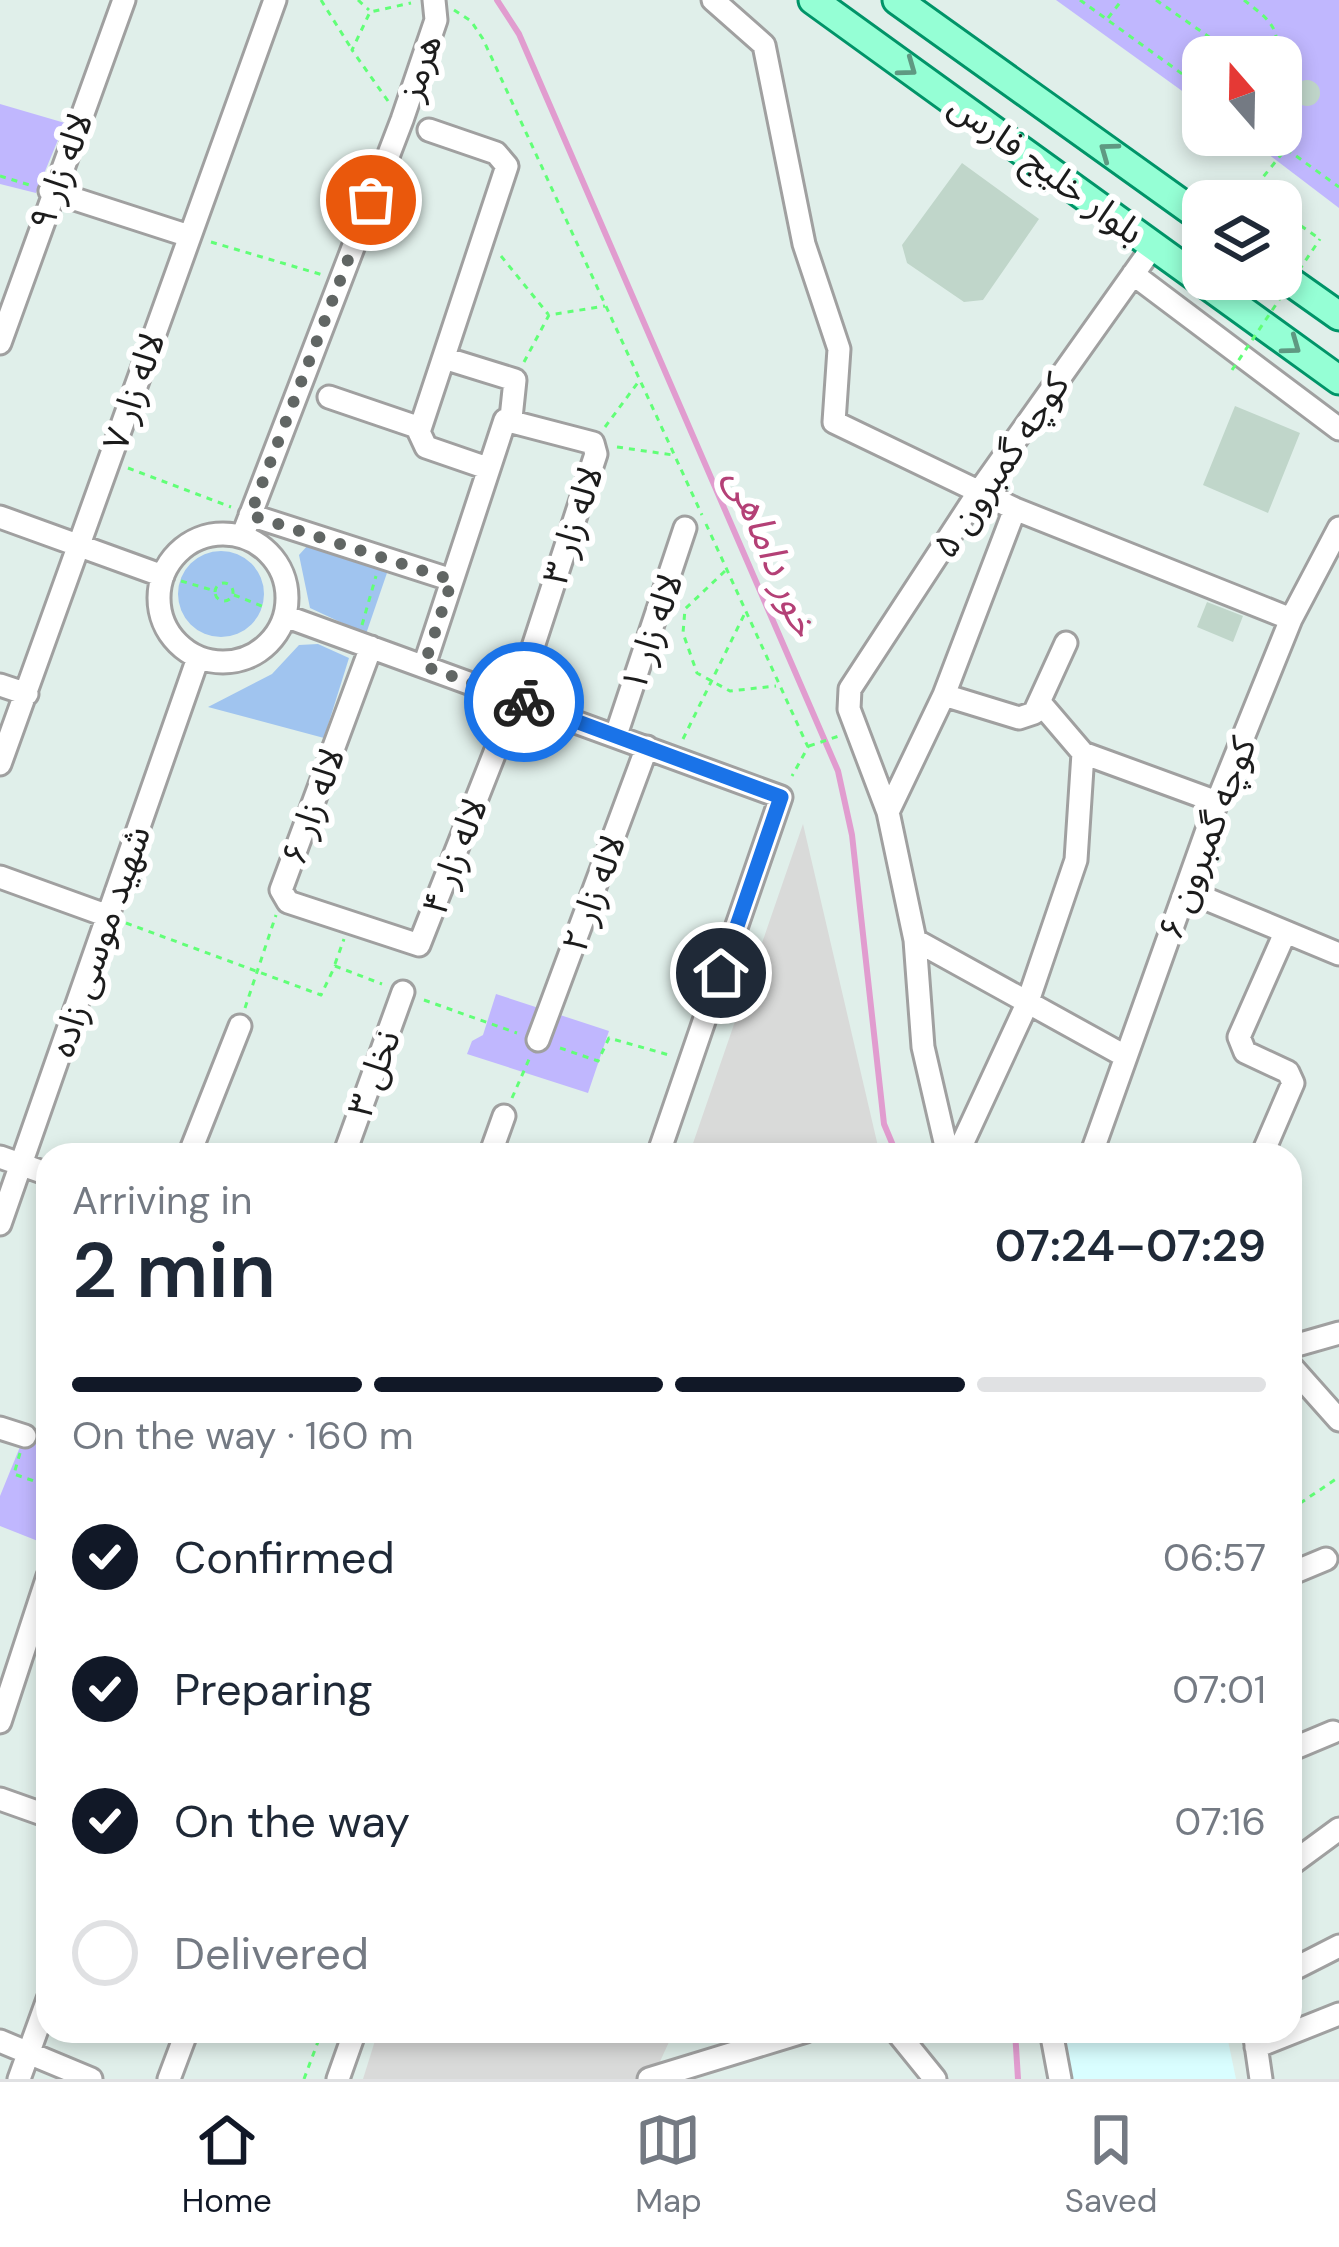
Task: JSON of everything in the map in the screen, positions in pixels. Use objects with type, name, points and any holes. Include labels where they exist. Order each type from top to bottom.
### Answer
[{"type":"main road","name":"بلوار خلیج فارس","points":[[813,0],[1339,380]]},
{"type":"main road","name":"بلوار خلیج فارس","points":[[897,0],[1182,204]]},
{"type":"main road","points":[[1302,288],[1333,308]]},
{"type":"street","name":"لاله زار ۹","points":[[0,343],[50,191],[124,0]]},
{"type":"street","name":"لاله زار ۷","points":[[0,764],[186,235],[275,0]]},
{"type":"street","points":[[713,0],[764,45],[804,244],[839,349],[834,422],[1015,509],[1291,619]]},
{"type":"street","name":"هرمز","points":[[242,537],[402,120],[438,4]]},
{"type":"street","points":[[429,130],[496,153],[507,166],[420,428],[426,447],[488,468]]},
{"type":"street","points":[[50,191],[186,235]]},
{"type":"street","name":"کوچه گمبرون ۵","points":[[858,729],[849,709],[850,689],[980,490],[1154,245]]},
{"type":"street","points":[[1132,274],[1339,429]]},
{"type":"street","points":[[424,666],[507,421],[514,380],[444,358]]},
{"type":"street","points":[[329,397],[420,428]]},
{"type":"street","name":"لاله زار ۳","points":[[507,421],[593,443],[596,454],[515,699]]},
{"type":"street","points":[[888,812],[944,695],[1015,509]]},
{"type":"street","points":[[250,515],[452,580]]},
{"type":"street","points":[[0,517],[164,576]]},
{"type":"street","name":"لاله زار ۱","points":[[616,735],[685,528]]},
{"type":"street","name":"کوچه گمبرون ۶","points":[[1095,1143],[1217,802],[1291,619],[1339,528]]},
{"type":"street","points":[[242,537],[273,557],[283,575],[285,616],[276,634],[242,660],[198,658],[166,629],[159,609],[164,576],[181,549],[198,538],[242,537]]},
{"type":"street","points":[[285,616],[781,797],[662,1143]]},
{"type":"street","points":[[944,695],[1019,718],[1042,704],[1066,643]]},
{"type":"street","name":"لاله زار ۶","points":[[364,644],[282,896],[419,945]]},
{"type":"street","name":"شهید موسی زاده","points":[[0,1224],[10,1161],[108,916],[198,658]]},
{"type":"street","points":[[0,686],[27,694]]},
{"type":"street","name":"لاله زار ۴","points":[[419,945],[515,699]]},
{"type":"street","points":[[1042,704],[1082,753],[1217,802]]},
{"type":"street","points":[[858,729],[888,812],[915,940],[923,1047],[945,1143]]},
{"type":"street","name":"لاله زار ۲","points":[[538,1040],[647,747]]},
{"type":"street","points":[[963,1143],[1027,1004],[1076,860],[1082,753]]},
{"type":"street","points":[[0,877],[108,916]]},
{"type":"street","points":[[1187,891],[1339,954]]},
{"type":"street","points":[[1267,1143],[1293,1083],[1288,1072],[1244,1052],[1239,1037],[1285,933]]},
{"type":"street","points":[[915,940],[1123,1055]]},
{"type":"street","name":"نخل ۳","points":[[348,1143],[403,992]]},
{"type":"street","points":[[194,1143],[239,1026]]},
{"type":"street","points":[[494,1143],[504,1116]]},
{"type":"street","points":[[1302,1344],[1339,1333]]},
{"type":"street","points":[[1302,1378],[1339,1420]]},
{"type":"street","points":[[0,1428],[25,1436]]},
{"type":"street","points":[[1302,1569],[1326,1558]]},
{"type":"street","points":[[0,1722],[36,1612]]},
{"type":"street","points":[[1302,1745],[1333,1732]]},
{"type":"street","points":[[0,1799],[36,1812]]},
{"type":"street","points":[[1302,1856],[1339,1829]]},
{"type":"street","points":[[1302,1965],[1339,1946]]},
{"type":"street","points":[[1302,2025],[1339,2014]]},
{"type":"street","points":[[19,2079],[36,2031]]},
{"type":"street","points":[[0,2041],[92,2079]]},
{"type":"street","points":[[169,2079],[182,2043]]},
{"type":"street","points":[[338,2079],[351,2043]]},
{"type":"street","points":[[649,2079],[762,2043]]},
{"type":"street","points":[[906,2043],[935,2079]]},
{"type":"street","points":[[1053,2043],[1060,2079]]},
{"type":"street","points":[[1256,2043],[1261,2079]]},
{"type":"path","points":[[321,0],[402,120]]},
{"type":"path","points":[[358,0],[370,12]]},
{"type":"path","points":[[1080,0],[1182,73]]},
{"type":"path","points":[[1107,19],[1122,0]]},
{"type":"path","points":[[1156,0],[1208,36]]},
{"type":"path","points":[[1244,0],[1270,17],[1277,36]]},
{"type":"path","points":[[370,12],[438,4],[471,21],[484,39],[808,747]]},
{"type":"path","points":[[352,50],[370,12]]},
{"type":"path","points":[[1261,180],[1280,156]]},
{"type":"path","points":[[1297,156],[1339,187]]},
{"type":"path","points":[[0,176],[50,191]]},
{"type":"path","points":[[1302,227],[1320,239],[1302,266]]},
{"type":"path","points":[[186,235],[340,280]]},
{"type":"path","points":[[486,238],[549,315]]},
{"type":"path","points":[[1232,370],[1279,300]]},
{"type":"path","points":[[549,315],[606,306]]},
{"type":"path","points":[[514,380],[549,315]]},
{"type":"path","points":[[640,380],[593,443],[674,455]]},
{"type":"path","points":[[109,460],[250,515]]},
{"type":"path","points":[[364,644],[381,557]]},
{"type":"path","points":[[727,570],[686,609],[683,633],[690,657],[710,684],[747,692],[780,686]]},
{"type":"path","points":[[164,576],[214,590],[221,601],[233,594]]},
{"type":"path","points":[[214,590],[226,583],[233,594],[285,616]]},
{"type":"path","points":[[674,757],[746,611]]},
{"type":"path","points":[[781,797],[808,747],[858,729]]},
{"type":"path","points":[[239,1026],[282,896]]},
{"type":"path","points":[[334,966],[350,922]]},
{"type":"path","points":[[504,1116],[538,1040]]},
{"type":"path","points":[[25,1436],[14,1474],[36,1482]]},
{"type":"path","points":[[1302,1502],[1339,1477]]},
{"type":"path","points":[[304,2079],[318,2043]]},
{"type":"shaded area","points":[[1056,0],[1339,0],[1339,208],[1271,156],[1302,156],[1302,36],[1182,36],[1182,91]]},
{"type":"shaded area","points":[[0,104],[65,123],[36,193],[0,184]]},
{"type":"shaded area","points":[[308,545],[388,570],[366,634],[310,608],[299,555]]},
{"type":"shaded area","points":[[221,551],[237,554],[251,564],[261,578],[261,610],[251,624],[237,634],[221,637],[205,634],[191,624],[181,610],[178,594],[181,578],[191,564],[205,554]]},
{"type":"shaded area","points":[[318,644],[349,658],[324,738],[208,707],[272,674],[299,645]]},
{"type":"shaded area","points":[[803,824],[877,1143],[693,1143]]},
{"type":"shaded area","points":[[496,994],[609,1031],[588,1093],[467,1054],[472,1041],[483,1035]]},
{"type":"shaded area","points":[[24,1437],[36,1442],[36,1540],[0,1526],[0,1496]]},
{"type":"shaded area","points":[[374,2043],[668,2043],[652,2079],[363,2079]]},
{"type":"shaded area","points":[[1060,2043],[1228,2043],[1236,2079],[1068,2079]]},
{"type":"building","points":[[1302,81],[1312,81],[1319,88],[1316,102],[1302,105]]},
{"type":"building","points":[[962,163],[1039,219],[983,300],[964,302],[907,263],[902,245]]},
{"type":"building","points":[[1235,406],[1300,433],[1268,513],[1203,485]]},
{"type":"building","points":[[1207,602],[1243,616],[1233,642],[1197,627]]},
{"type":"waterway","name":"خور داماهی","points":[[497,0],[519,34],[838,771],[852,835],[884,1124],[892,1143]]},
{"type":"waterway","name":"خور داماهی","points":[[1016,2043],[1018,2079]]},
{"type":"way so far","points":[[371,200],[250,515],[452,580],[424,666],[524,702]]},
{"type":"route","points":[[524,702],[781,797],[721,973]]}]
